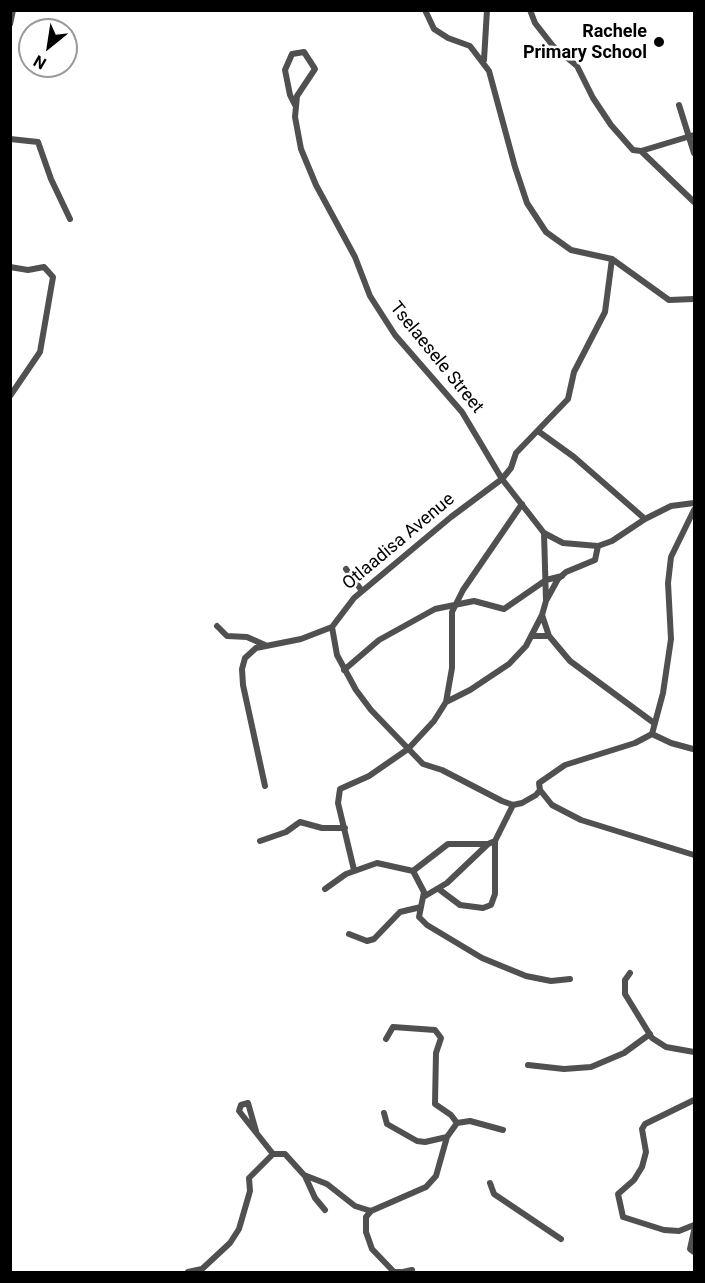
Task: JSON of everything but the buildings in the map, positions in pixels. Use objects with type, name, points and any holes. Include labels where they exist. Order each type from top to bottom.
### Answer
[{"type":"street","points":[[10,24],[13,10]]},
{"type":"street","points":[[425,10],[439,33],[470,46],[484,61],[489,70],[514,167],[527,203],[554,240],[571,250],[612,259],[664,297],[674,301],[694,299]]},
{"type":"street","points":[[484,61],[487,10]]},
{"type":"street","points":[[530,10],[535,23],[553,46],[577,66],[593,99],[611,125],[633,150],[641,151],[691,137]]},
{"type":"street","name":"Tselaesele Street","points":[[296,105],[290,94],[285,70],[292,54],[304,52],[315,69],[297,96],[295,124],[308,167],[355,257],[376,308],[395,335],[462,412],[502,479],[544,534]]},
{"type":"street","points":[[679,105],[691,137],[694,153]]},
{"type":"street","points":[[10,139],[38,142],[51,179],[70,219]]},
{"type":"street","points":[[641,151],[694,202]]},
{"type":"street","name":"Otlaadisa Avenue","points":[[332,627],[362,591],[502,479],[511,468],[516,453],[568,399],[574,372],[605,312],[612,259]]},
{"type":"street","points":[[10,267],[28,270],[44,267],[53,277],[40,352],[10,396]]},
{"type":"street","points":[[538,431],[574,457],[645,519]]},
{"type":"street","points":[[354,870],[338,797],[340,789],[369,776],[408,749],[434,721],[446,702],[452,668],[451,631],[455,605],[522,504]]},
{"type":"street","points":[[546,602],[544,534],[562,543],[598,546],[626,533],[645,519],[675,504],[694,504]]},
{"type":"street","points":[[652,734],[663,693],[671,639],[668,583],[671,557],[694,510]]},
{"type":"street","points":[[344,670],[399,627],[435,609],[474,601],[504,609],[546,580],[562,576],[595,560],[598,546]]},
{"type":"street","points":[[346,569],[362,591]]},
{"type":"street","points":[[446,702],[503,669],[518,656],[532,636],[546,602],[562,576]]},
{"type":"street","points":[[542,615],[549,636],[570,662],[654,723]]},
{"type":"street","points":[[217,627],[227,636],[247,637],[266,645]]},
{"type":"street","points":[[265,786],[249,718],[242,669],[249,652],[266,645],[301,639],[332,627],[335,648],[344,670],[371,710],[423,764],[442,770],[513,805]]},
{"type":"street","points":[[532,636],[549,636]]},
{"type":"street","points":[[652,734],[671,743],[693,749]]},
{"type":"street","points":[[652,734],[635,742],[565,765],[539,783],[540,790],[552,805],[581,820],[694,855]]},
{"type":"street","points":[[425,896],[440,890],[492,842],[513,805],[530,799],[540,790]]},
{"type":"street","points":[[260,841],[286,831],[300,822],[322,828],[345,828]]},
{"type":"street","points":[[412,871],[448,844],[492,842]]},
{"type":"street","points":[[440,890],[460,905],[479,908],[491,905],[495,894],[492,842]]},
{"type":"street","points":[[325,889],[354,870],[377,863],[412,871],[425,896],[419,917],[427,925],[482,958],[533,978],[551,981],[570,979]]},
{"type":"street","points":[[349,934],[369,941],[400,912],[421,908]]},
{"type":"street","points":[[630,973],[625,980],[625,994],[650,1034],[666,1047],[694,1052]]},
{"type":"street","points":[[386,1039],[393,1027],[435,1030],[441,1038],[436,1053],[435,1104],[458,1123]]},
{"type":"street","points":[[528,1065],[564,1069],[591,1067],[624,1053],[650,1034]]},
{"type":"street","points":[[694,1100],[645,1124],[642,1129],[646,1152],[642,1167],[634,1180],[618,1194],[623,1216],[664,1230],[679,1231],[694,1225]]},
{"type":"street","points":[[384,1113],[387,1124],[417,1141],[425,1142],[447,1137]]},
{"type":"street","points":[[412,1270],[394,1272],[372,1249],[366,1232],[366,1217],[371,1211],[426,1187],[435,1176],[447,1137],[458,1123],[470,1121],[502,1130]]},
{"type":"street","points":[[256,1131],[273,1155]]},
{"type":"street","points":[[188,1272],[201,1271],[230,1243],[239,1229],[250,1191],[249,1178],[273,1155],[285,1155],[304,1175],[315,1198],[325,1210]]},
{"type":"street","points":[[304,1175],[327,1184],[355,1206],[371,1211]]},
{"type":"street","points":[[489,1183],[494,1194],[561,1239]]},
{"type":"street","points":[[694,1231],[690,1250],[694,1252]]},
{"type":"place","name":"Rachele Primary School","points":[[659,42]]}]
